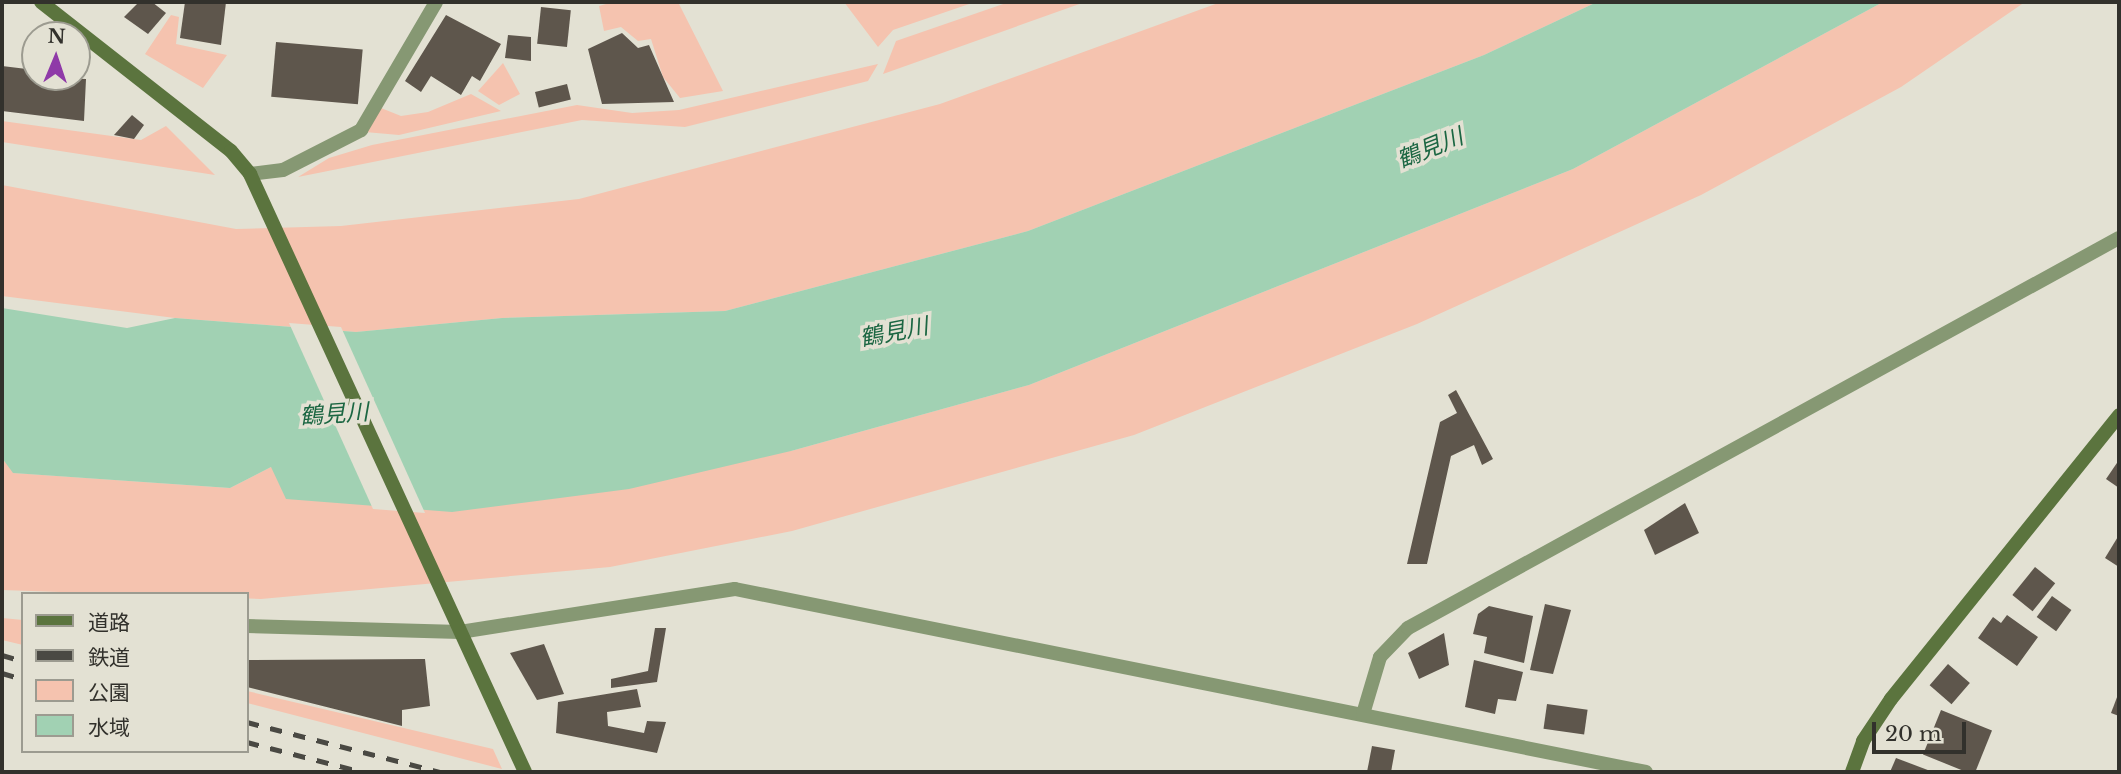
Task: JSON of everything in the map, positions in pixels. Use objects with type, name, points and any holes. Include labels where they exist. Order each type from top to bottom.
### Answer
[{"type":"street","points":[[41,2],[231,150],[250,174],[524,772]]},
{"type":"street","points":[[250,174],[283,170],[361,130],[436,2]]},
{"type":"street","points":[[1363,714],[1380,657],[1408,628],[2119,238]]},
{"type":"street","points":[[1852,772],[1863,741],[1891,699],[2119,415]]},
{"type":"street","points":[[248,626],[460,632],[735,589],[1646,772]]},
{"type":"green space","points":[[613,2],[678,2],[723,91],[680,98],[663,77],[651,39],[638,41],[621,27],[604,31],[599,6]]},
{"type":"green space","points":[[844,2],[975,2],[893,30],[878,47]]},
{"type":"green space","points":[[1009,2],[1085,2],[883,74],[896,41]]},
{"type":"green space","points":[[1221,2],[1597,2],[1484,55],[1028,231],[725,311],[502,318],[356,332],[175,318],[2,296],[2,185],[236,229],[341,226],[579,199],[940,104]]},
{"type":"green space","points":[[1883,2],[2025,2],[1901,87],[1701,195],[1417,324],[1134,435],[792,531],[610,567],[261,599],[248,599],[248,592],[2,590],[2,458],[14,473],[230,488],[271,467],[791,451],[1029,385],[1573,169]]},
{"type":"green space","points":[[171,15],[179,17],[176,44],[227,55],[203,88],[145,54]]},
{"type":"green space","points":[[503,63],[520,94],[499,105],[478,91]]},
{"type":"green space","points":[[878,64],[868,81],[685,127],[582,120],[298,177],[329,158],[372,145],[577,105],[632,113],[679,110]]},
{"type":"green space","points":[[471,94],[501,111],[399,135],[365,132],[381,108],[401,116],[428,112]]},
{"type":"green space","points":[[2,121],[141,140],[166,126],[215,175],[2,142]]},
{"type":"green space","points":[[2,618],[21,620],[21,645],[2,640]]},
{"type":"green space","points":[[248,691],[493,749],[502,769],[248,703]]},
{"type":"water","name":"鶴見川","points":[[1597,2],[1883,2],[1573,169],[1029,385],[791,451],[629,489],[452,512],[286,499],[271,467],[230,488],[13,473],[2,458],[2,308],[127,328],[175,318],[356,332],[502,318],[725,311],[1028,231],[1484,55]]},
{"type":"pier","points":[[289,323],[341,327],[425,513],[373,509]]},
{"type":"building","points":[[139,2],[152,2],[166,13],[148,34],[124,17]]},
{"type":"building","points":[[185,2],[226,2],[221,45],[180,38]]},
{"type":"building","points":[[541,7],[571,10],[567,47],[537,44]]},
{"type":"building","points":[[446,15],[501,44],[480,81],[472,76],[461,95],[431,76],[421,92],[405,81]]},
{"type":"building","points":[[622,33],[638,48],[649,45],[674,102],[602,104],[588,49]]},
{"type":"building","points":[[508,35],[531,37],[531,61],[505,58]]},
{"type":"building","points":[[276,42],[363,50],[358,104],[271,97]]},
{"type":"building","points":[[2,66],[21,68],[21,91],[85,91],[84,121],[2,111]]},
{"type":"building","points":[[567,84],[571,100],[539,108],[535,92]]},
{"type":"building","points":[[132,115],[144,125],[134,139],[114,135]]},
{"type":"building","points":[[1456,390],[1493,459],[1482,465],[1474,445],[1451,456],[1427,564],[1407,564],[1440,422],[1457,413],[1448,395]]},
{"type":"building","points":[[2119,460],[2119,488],[2106,479]]},
{"type":"building","points":[[1685,503],[1699,533],[1655,555],[1644,530]]},
{"type":"building","points":[[2119,535],[2119,567],[2105,558]]},
{"type":"building","points":[[2035,567],[2055,583],[2033,611],[2012,595]]},
{"type":"building","points":[[2052,596],[2071,610],[2056,631],[2037,617]]},
{"type":"building","points":[[1545,604],[1571,610],[1553,674],[1530,670]]},
{"type":"building","points":[[1489,606],[1533,616],[1524,663],[1484,653],[1487,637],[1473,634],[1478,614]]},
{"type":"building","points":[[2007,615],[2038,637],[2017,666],[1978,638],[1993,617],[2001,623]]},
{"type":"building","points":[[655,628],[666,628],[657,682],[611,688],[611,679],[648,671]]},
{"type":"building","points":[[1444,633],[1449,665],[1419,679],[1408,653]]},
{"type":"building","points":[[544,644],[564,694],[537,700],[510,653]]},
{"type":"building","points":[[425,659],[430,706],[402,710],[402,726],[248,687],[248,660]]},
{"type":"building","points":[[1474,660],[1523,672],[1516,701],[1498,699],[1495,714],[1465,707]]},
{"type":"building","points":[[1948,664],[1970,683],[1952,704],[1930,685]]},
{"type":"building","points":[[637,689],[641,707],[607,712],[608,726],[644,733],[647,721],[666,722],[657,753],[556,733],[558,702]]},
{"type":"building","points":[[2119,692],[2119,716],[2111,713]]},
{"type":"building","points":[[1547,704],[1588,710],[1584,734],[1544,729]]},
{"type":"building","points":[[1941,710],[1992,731],[1975,772],[1966,772],[1923,755]]},
{"type":"building","points":[[1372,746],[1395,750],[1391,772],[1367,772]]},
{"type":"building","points":[[1896,758],[1933,772],[1890,772]]},
{"type":"railway","points":[[2,655],[21,660]]},
{"type":"railway","points":[[2,673],[21,678]]},
{"type":"railway","points":[[248,722],[441,772]]},
{"type":"railway","points":[[248,742],[363,772]]}]
